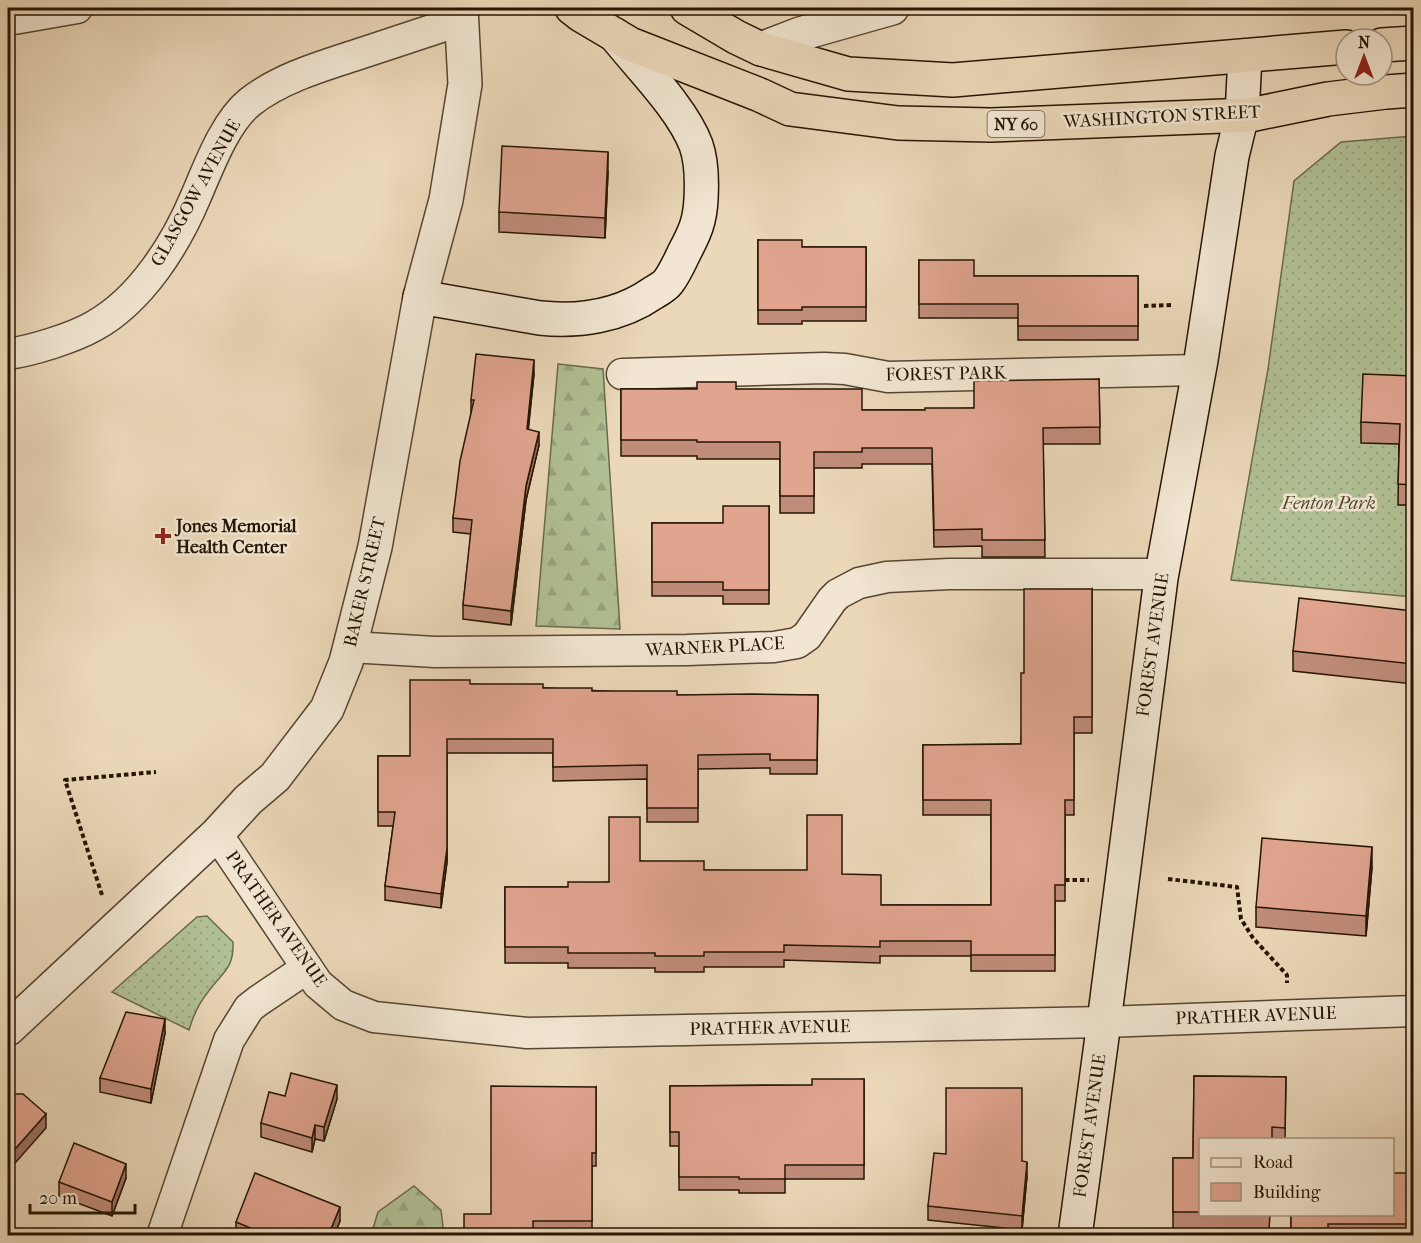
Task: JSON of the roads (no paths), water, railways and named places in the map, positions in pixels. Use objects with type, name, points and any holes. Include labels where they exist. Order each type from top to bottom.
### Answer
[{"type":"highway","name":"WASHINGTON STREET","points":[[572,8],[630,44],[790,109],[887,121],[991,125],[1250,115],[1328,99],[1413,90]]},
{"type":"highway","points":[[687,8],[761,49],[848,74],[953,80],[1334,48]]},
{"type":"highway","points":[[1394,44],[1413,43]]},
{"type":"main road","points":[[761,49],[800,34],[892,8]]},
{"type":"main road","name":"BAKER STREET","points":[[8,1029],[217,834],[248,800],[275,777],[327,709],[346,662],[375,548],[420,297],[446,200],[465,84],[461,14]]},
{"type":"main road","points":[[420,297],[540,318],[580,319],[628,308],[666,284],[678,266],[698,223],[700,159],[696,145],[668,99],[615,35]]},
{"type":"main road","name":"FOREST AVENUE","points":[[1075,1236],[1162,574],[1199,370],[1232,156],[1242,115],[1245,56]]},
{"type":"street","points":[[8,20],[77,8]]},
{"type":"street","name":"GLASGOW AVENUE","points":[[8,354],[60,340],[94,327],[120,308],[144,283],[166,255],[189,214],[211,161],[229,127],[249,102],[282,82],[310,70],[461,14]]},
{"type":"street","name":"FOREST PARK","points":[[622,374],[800,368],[845,369],[888,377],[1199,370]]},
{"type":"street","name":"WARNER PLACE","points":[[350,647],[435,652],[774,647],[797,643],[807,636],[838,594],[860,584],[887,577],[949,574],[1162,574]]},
{"type":"street","name":"PRATHER AVENUE","points":[[217,834],[318,984],[343,1005],[374,1017],[527,1033],[1104,1022],[1413,1011]]},
{"type":"street","points":[[162,1236],[230,1040],[249,1008],[307,968]]},
{"type":"place","name":"Jones Memorial Health Center","points":[[163,536]]},
{"type":"park label","name":"Fenton Park","points":[[1329,503]]}]
